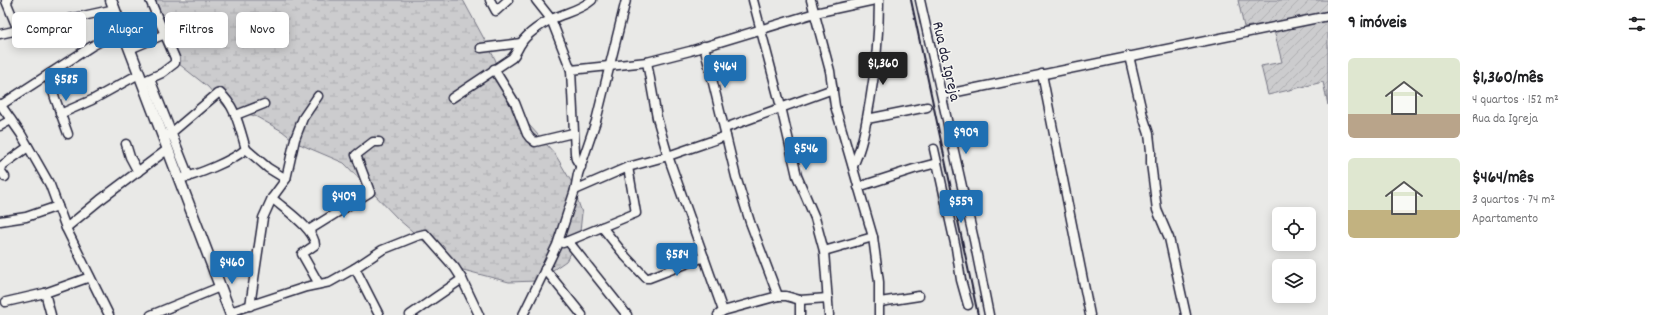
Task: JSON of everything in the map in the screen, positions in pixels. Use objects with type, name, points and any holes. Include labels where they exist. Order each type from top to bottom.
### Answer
[{"type":"street","points":[[8,0],[6,1],[12,16]]},
{"type":"street","points":[[150,0],[165,34],[130,49],[168,136],[184,178],[230,313],[318,284],[330,282],[382,250],[426,234],[449,260],[462,279],[479,315]]},
{"type":"street","points":[[490,0],[496,11],[508,0]]},
{"type":"street","points":[[536,0],[551,19],[571,70],[573,133],[576,159],[581,167]]},
{"type":"street","points":[[452,98],[512,58],[516,54],[521,43],[539,27],[551,19],[585,5],[592,0]]},
{"type":"street","points":[[523,315],[557,245],[575,190],[596,121],[626,0]]},
{"type":"street","points":[[753,0],[781,107],[796,176],[814,218],[824,251],[829,315]]},
{"type":"street","points":[[811,0],[830,71],[835,106],[873,237],[879,282],[879,315]]},
{"type":"street","points":[[571,70],[647,62],[815,13],[875,0]]},
{"type":"street","points":[[853,166],[860,149],[867,119],[878,48],[879,0]]},
{"type":"street","name":"Rua da Igreja","points":[[920,0],[989,315]]},
{"type":"street","points":[[86,15],[113,4]]},
{"type":"street","points":[[942,95],[1328,16]]},
{"type":"street","points":[[0,34],[12,31]]},
{"type":"street","points":[[480,48],[521,43]]},
{"type":"street","points":[[94,45],[0,105],[12,120],[50,185],[66,228],[109,315]]},
{"type":"street","points":[[704,46],[730,156],[750,222],[778,296]]},
{"type":"street","points":[[60,114],[162,73],[175,63],[175,58],[171,48]]},
{"type":"street","points":[[1129,56],[1143,116],[1149,134],[1152,151],[1151,163],[1157,210],[1169,238],[1186,315]]},
{"type":"street","points":[[647,62],[657,118],[668,156],[704,257],[721,313],[778,296],[786,296],[800,300],[828,298]]},
{"type":"street","points":[[494,69],[515,103],[530,138],[535,142],[573,133]]},
{"type":"street","points":[[48,74],[60,114],[68,134]]},
{"type":"street","points":[[1042,74],[1090,315]]},
{"type":"street","points":[[575,190],[628,167],[668,156],[781,107],[833,89]]},
{"type":"street","points":[[184,178],[168,149],[168,136],[219,93],[224,96],[236,115],[246,149],[268,168],[286,179]]},
{"type":"street","points":[[250,306],[263,218],[272,198],[286,179],[295,139],[303,118],[318,96]]},
{"type":"street","points":[[236,115],[264,104]]},
{"type":"street","points":[[867,119],[927,107]]},
{"type":"street","points":[[0,126],[12,120]]},
{"type":"street","points":[[309,230],[370,192],[356,155],[372,142],[379,142]]},
{"type":"street","points":[[126,144],[130,157],[138,172]]},
{"type":"street","points":[[5,177],[0,169],[28,147]]},
{"type":"street","points":[[66,228],[168,149]]},
{"type":"street","points":[[184,178],[232,158],[246,149]]},
{"type":"street","points":[[934,149],[956,248],[961,280],[968,305]]},
{"type":"street","points":[[858,187],[937,163]]},
{"type":"street","points":[[557,245],[568,242],[636,213],[628,167]]},
{"type":"street","points":[[272,198],[309,230],[314,239],[315,245],[302,254],[318,284]]},
{"type":"street","points":[[0,221],[26,216],[58,206]]},
{"type":"street","points":[[602,227],[626,257],[646,278],[650,278],[704,257]]},
{"type":"street","points":[[824,251],[873,237]]},
{"type":"street","points":[[568,242],[627,315]]},
{"type":"street","points":[[355,268],[379,315]]},
{"type":"street","points":[[545,269],[582,315]]},
{"type":"street","points":[[6,302],[45,293],[90,276]]},
{"type":"street","points":[[414,314],[462,279]]},
{"type":"street","points":[[151,315],[220,287]]},
{"type":"street","points":[[45,293],[51,315]]},
{"type":"street","points":[[880,302],[919,296]]},
{"type":"street","points":[[800,300],[800,315]]},
{"type":"green space","points":[[152,0],[463,0],[495,59],[513,107],[555,154],[572,183],[582,213],[579,241],[566,261],[537,281],[509,282],[463,270],[434,250],[398,219],[344,163],[297,143],[282,131],[255,116],[226,108],[208,87],[179,64],[173,48],[228,48],[228,12],[165,12],[165,27],[159,11]]},
{"type":"green space","points":[[1238,0],[1328,0],[1328,105],[1323,82],[1268,95],[1261,66],[1282,62],[1272,23],[1244,27]]},
{"type":"railway","points":[[911,0],[978,315]]}]
